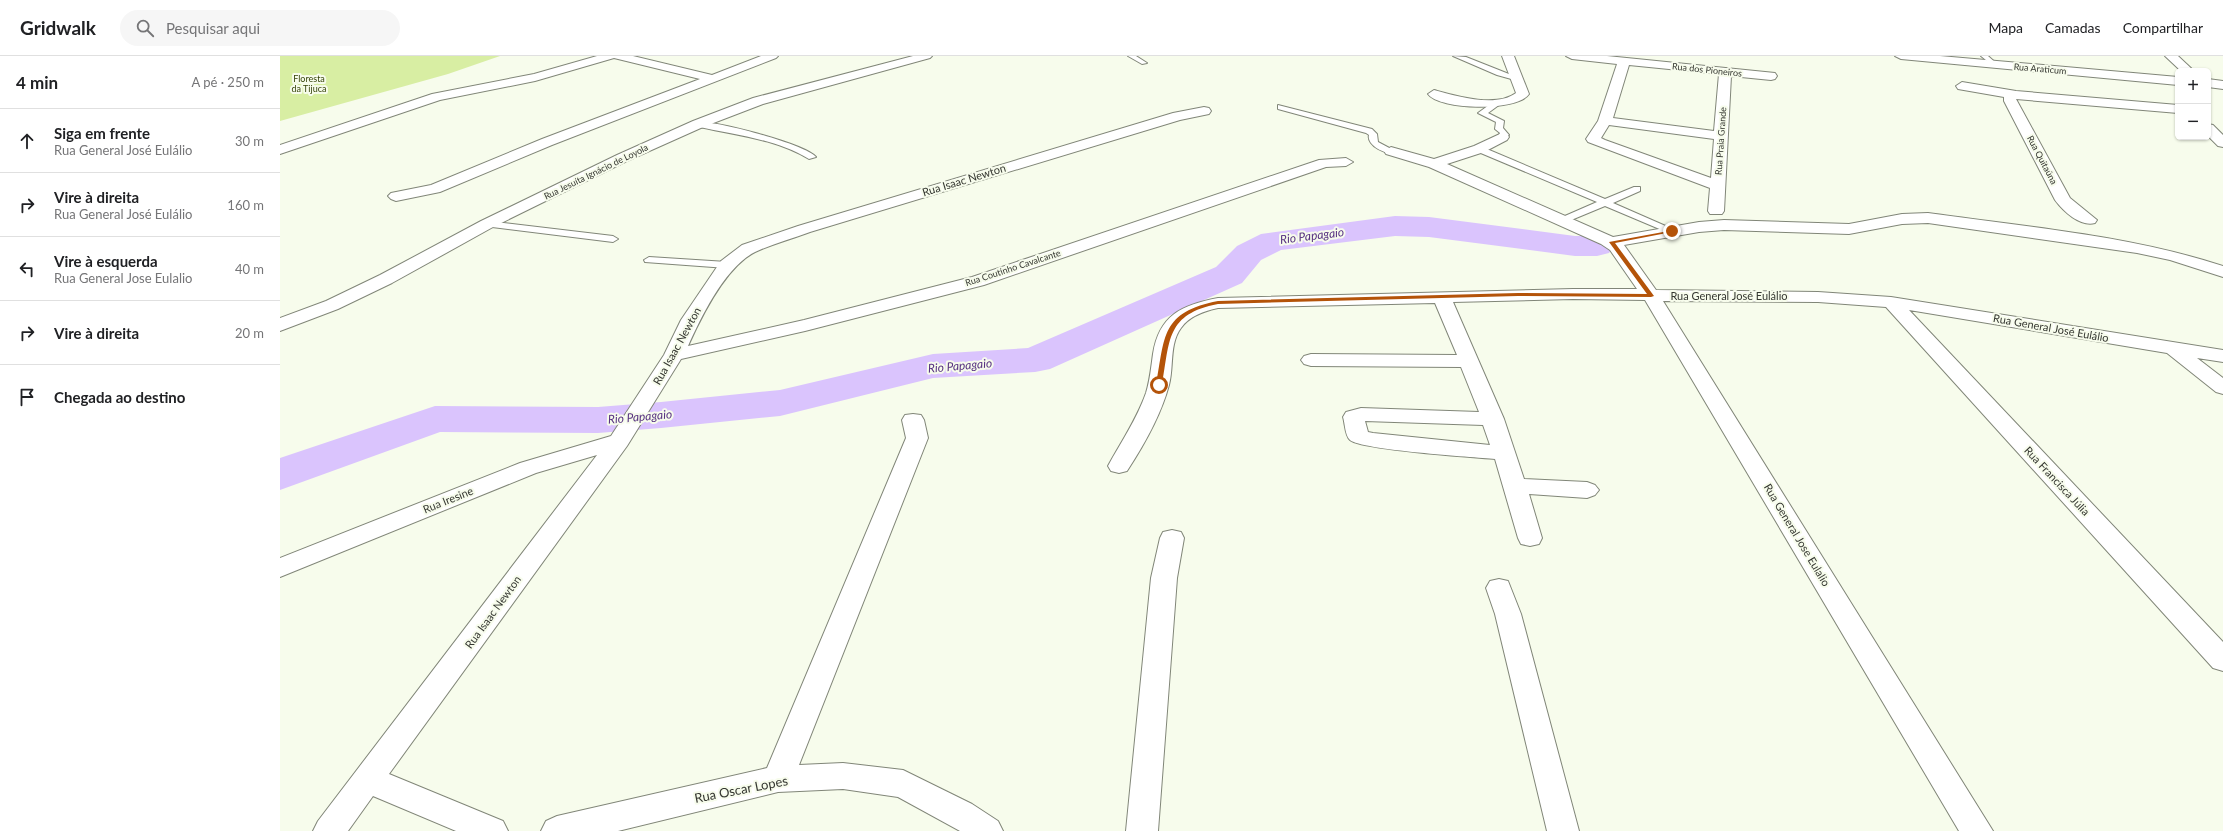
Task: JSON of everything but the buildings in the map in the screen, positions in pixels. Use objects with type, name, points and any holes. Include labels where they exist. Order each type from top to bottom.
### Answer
[{"type":"street","points":[[280,150],[436,97],[534,77],[610,56]]},
{"type":"street","points":[[618,56],[711,78]]},
{"type":"street","points":[[396,196],[435,190],[547,142],[711,78],[772,56]]},
{"type":"street","name":"Rua Jesuíta Ignácio de Loyola","points":[[280,325],[332,304],[386,279],[487,224],[622,158],[698,124],[758,100],[926,56]]},
{"type":"street","points":[[1434,94],[1443,98],[1482,103],[1499,102],[1522,96],[1508,56]]},
{"type":"street","name":"Rua dos Pioneiros","points":[[1572,56],[1624,61],[1676,61],[1725,72],[1771,76]]},
{"type":"street","name":"Rua Araticum","points":[[1901,56],[2175,81]]},
{"type":"street","points":[[2171,56],[2185,68]]},
{"type":"street","points":[[1624,61],[1605,121],[1593,139],[1600,143],[1718,186]]},
{"type":"street","name":"Rua Praia Grande","points":[[1716,210],[1725,72]]},
{"type":"street","points":[[2073,72],[2101,101]]},
{"type":"street","points":[[2211,83],[2223,85]]},
{"type":"street","points":[[1962,86],[2016,95],[2101,101],[2175,110]]},
{"type":"street","name":"Rua Quitaúna","points":[[2016,95],[2010,96],[2010,101],[2063,200],[2068,206],[2089,220]]},
{"type":"street","name":"Rua Isaac Newton","points":[[329,831],[623,435],[674,355],[690,320],[727,265],[748,249],[804,229],[1178,116],[1204,111]]},
{"type":"street","points":[[1605,121],[1721,136]]},
{"type":"street","points":[[2211,131],[2223,143]]},
{"type":"street","points":[[1434,164],[1479,148],[1502,137]]},
{"type":"street","points":[[1391,151],[1434,164],[1611,242],[1672,231],[1724,225],[1849,229],[1902,219],[1928,218],[2137,248],[2174,256],[2223,272]]},
{"type":"street","name":"Rua Coutinho Cavalcante","points":[[674,355],[805,325],[978,281],[1324,163],[1346,162]]},
{"type":"street","name":"Rua General Jose Eulalio","points":[[1611,242],[1651,296],[1977,831]]},
{"type":"street","name":"Rua General José Eulálio","points":[[1119,466],[1146,416],[1159,385],[1167,338],[1172,326],[1179,318],[1196,309],[1218,303],[1573,294],[1651,296],[1767,295],[1891,302],[2223,356]]},
{"type":"street","points":[[1442,297],[1493,419],[1517,486],[1530,538]]},
{"type":"street","name":"Rua Francisca Júlia","points":[[1891,302],[2223,660]]},
{"type":"street","points":[[2174,349],[2223,388]]},
{"type":"street","points":[[1311,360],[1470,361]]},
{"type":"street","points":[[1493,419],[1361,414],[1354,418],[1354,422],[1358,436],[1371,440],[1505,453]]},
{"type":"street","points":[[778,779],[917,438],[913,420]]},
{"type":"street","name":"Rua Iresine","points":[[280,568],[528,468],[623,435]]},
{"type":"street","points":[[1517,486],[1587,490]]},
{"type":"street","points":[[1142,831],[1164,578],[1172,538]]},
{"type":"street","points":[[1499,588],[1508,614],[1563,831]]},
{"type":"street","name":"Rua Oscar Lopes","points":[[557,831],[778,779],[843,776],[903,784],[961,814],[987,831]]},
{"type":"street","points":[[368,780],[492,831]]},
{"type":"lane","points":[[1131,56],[1144,63]]},
{"type":"lane","points":[[1456,56],[1477,62],[1500,75],[1515,78]]},
{"type":"lane","points":[[1984,56],[1994,64]]},
{"type":"lane","points":[[1499,102],[1482,113],[1500,121],[1499,129],[1504,132],[1505,135],[1502,137]]},
{"type":"lane","points":[[1280,107],[1369,131],[1373,134],[1372,138],[1374,144],[1391,151]]},
{"type":"lane","points":[[698,124],[765,139],[796,148],[812,157]]},
{"type":"lane","points":[[1479,148],[1672,231]]},
{"type":"lane","points":[[1561,221],[1637,189]]},
{"type":"lane","points":[[487,224],[613,239]]},
{"type":"lane","points":[[649,260],[727,265]]},
{"type":"green space","name":"Floresta da Tijuca","points":[[280,56],[500,56],[448,74],[280,121]]},
{"type":"waterway","name":"Rio Papagaio","points":[[280,475],[435,419],[598,420],[661,415],[780,403],[933,366],[1035,360],[1229,275],[1249,253],[1273,241],[1395,226],[1429,227],[1575,246],[1597,246]]},
{"type":"route","points":[[1159,385],[1167,338],[1172,326],[1179,318],[1207,305],[1218,303],[1518,295],[1573,294],[1651,296],[1623,255],[1611,242],[1672,231]]}]
